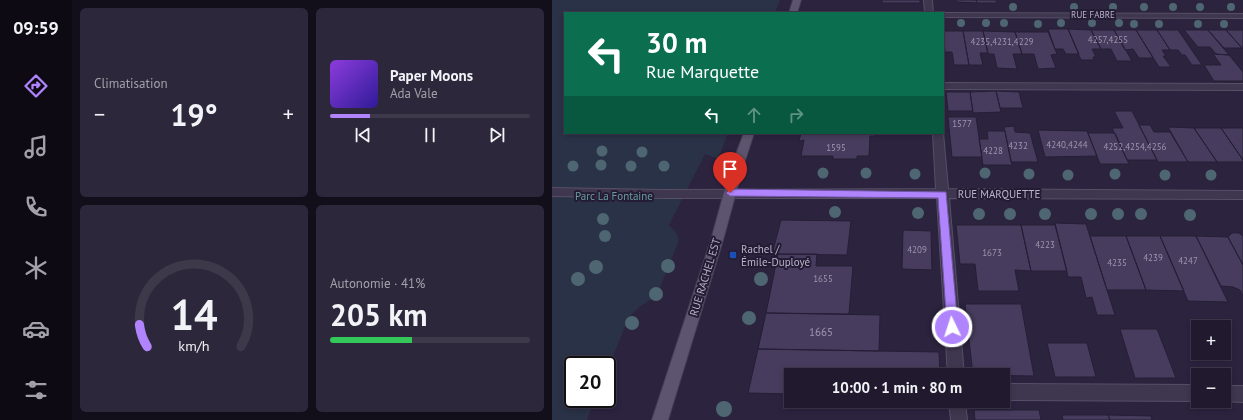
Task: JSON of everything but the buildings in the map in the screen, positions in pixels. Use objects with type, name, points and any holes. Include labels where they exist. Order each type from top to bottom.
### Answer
[{"type":"main road","points":[[793,12],[797,0]]},
{"type":"main road","name":"RUE RACHEL EST","points":[[660,420],[749,134]]},
{"type":"street","points":[[928,0],[929,12]]},
{"type":"street","name":"RUE FABRE","points":[[944,15],[1243,16]]},
{"type":"street","points":[[944,86],[1243,87]]},
{"type":"street","points":[[938,134],[955,368]]},
{"type":"street","name":"RUE MARQUETTE","points":[[552,192],[646,194],[1243,195]]},
{"type":"street","points":[[1010,392],[1191,393]]},
{"type":"street","points":[[1231,394],[1243,394]]},
{"type":"street","points":[[958,408],[959,420]]},
{"type":"green space","name":"Parc La Fontaine","points":[[552,0],[780,0],[775,12],[564,12],[564,134],[728,134],[718,159],[705,154],[669,225],[676,233],[679,240],[659,290],[650,300],[639,307],[629,317],[613,356],[564,356],[564,408],[592,408],[587,420],[552,420]]},
{"type":"place","name":"Rachel / Émile-Duployé","points":[[733,255]]},
{"type":"route","points":[[730,193],[942,194],[952,327]]}]
